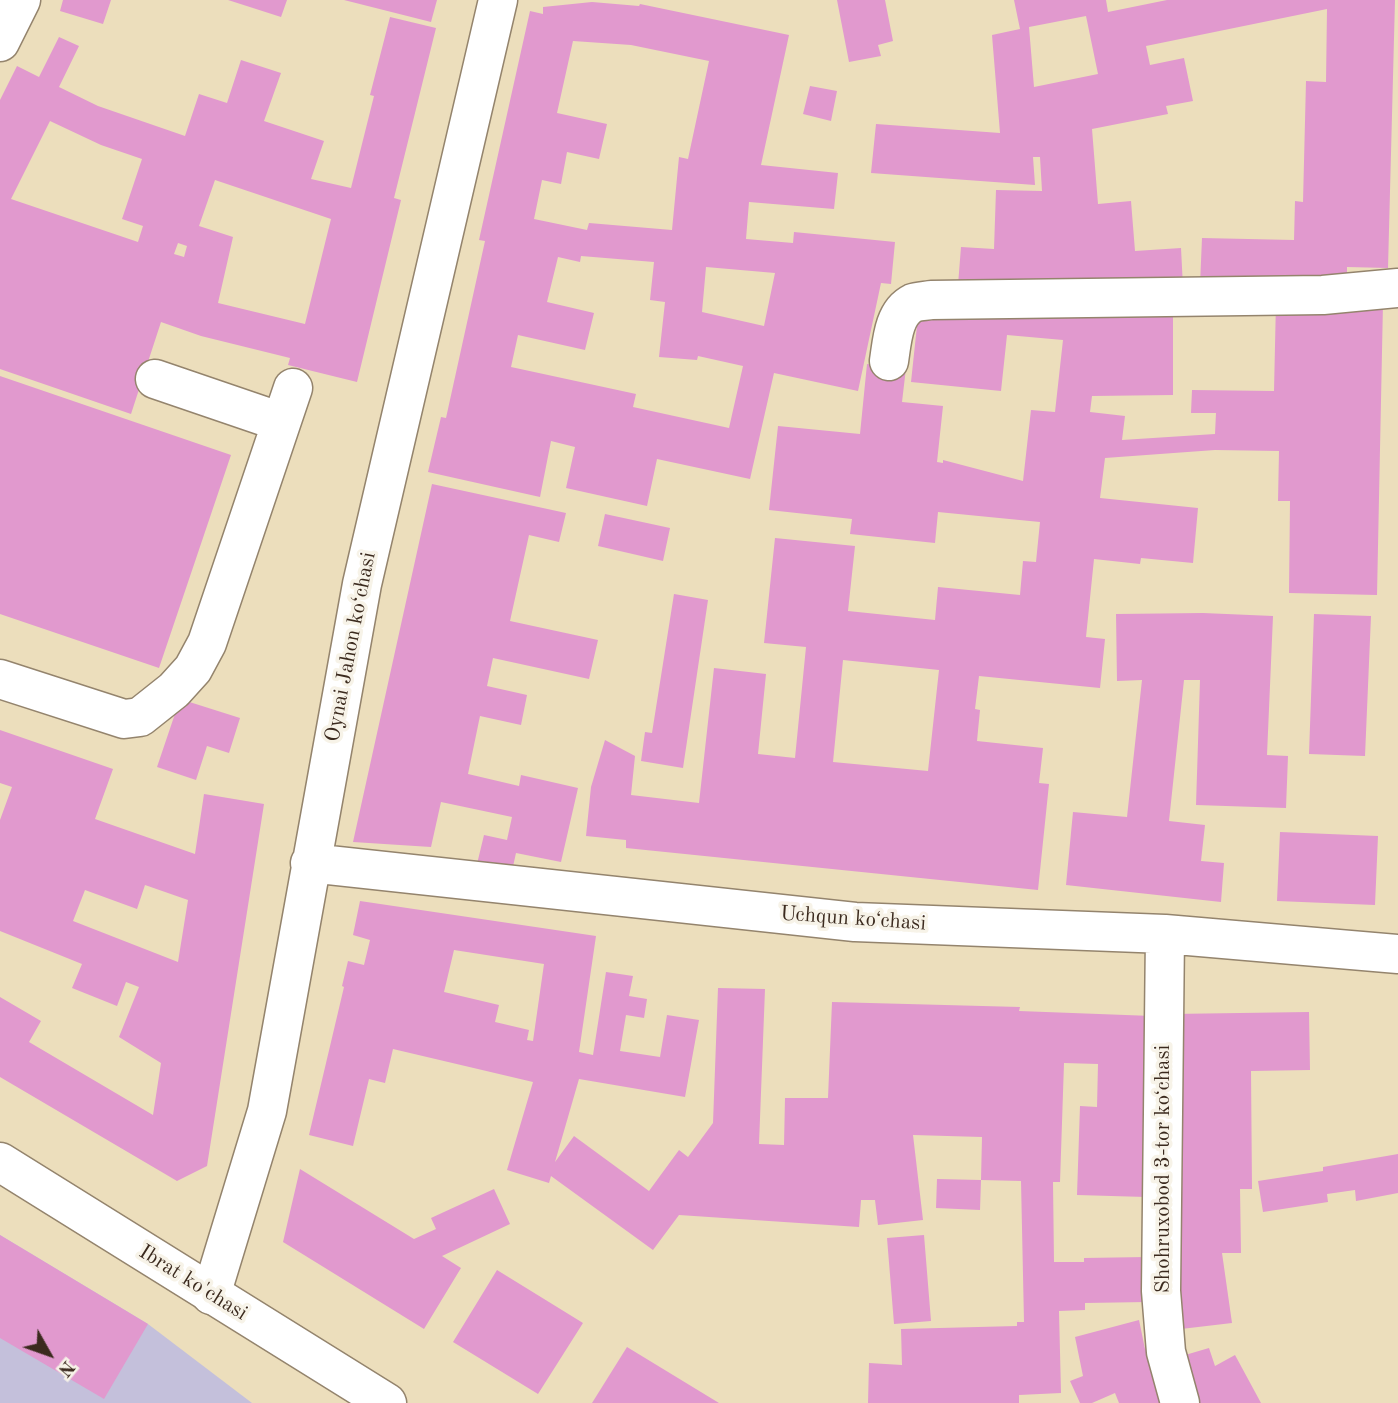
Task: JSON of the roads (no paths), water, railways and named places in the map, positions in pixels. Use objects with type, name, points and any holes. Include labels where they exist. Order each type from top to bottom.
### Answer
[{"type":"street","points":[[0,42],[20,0]]},
{"type":"street","name":"Oynai Jahon ko‘chasi","points":[[211,1295],[267,1111],[362,584],[498,0]]},
{"type":"street","points":[[889,361],[894,331],[901,314],[913,303],[931,300],[1323,295],[1398,288]]},
{"type":"street","points":[[0,679],[124,719],[140,717],[174,690],[193,669],[207,643],[287,405],[155,379]]},
{"type":"street","name":"Uchqun koʻchasi","points":[[310,863],[855,922],[1165,934],[1398,954]]},
{"type":"street","name":"Shohruxobod 3-tor koʻchasi","points":[[1165,934],[1161,1291],[1166,1352],[1180,1403]]},
{"type":"street","name":"Ibrat ko'chasi","points":[[0,1162],[387,1403]]}]
